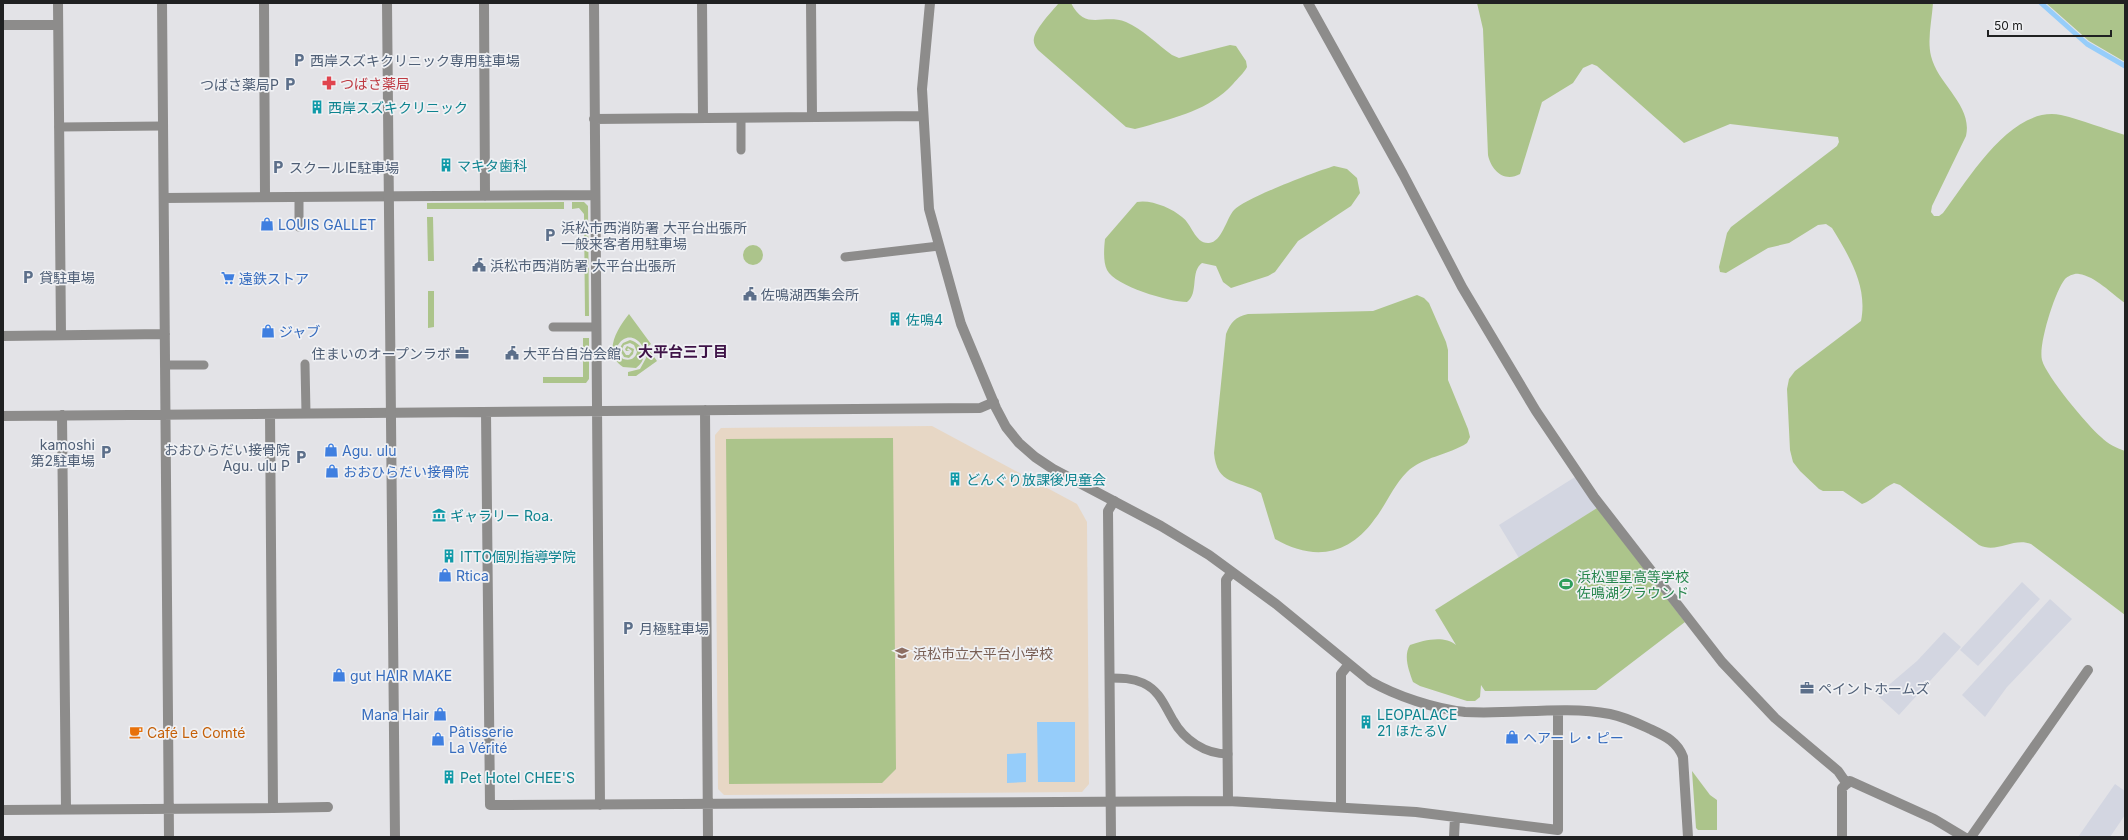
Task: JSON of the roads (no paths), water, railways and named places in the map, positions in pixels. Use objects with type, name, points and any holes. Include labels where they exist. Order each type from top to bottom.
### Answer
[{"type":"street","points":[[58,3],[61,335]]},
{"type":"street","points":[[162,3],[170,837]]},
{"type":"street","points":[[264,3],[265,198]]},
{"type":"street","points":[[387,3],[395,837]]},
{"type":"street","points":[[484,3],[485,196]]},
{"type":"street","points":[[594,3],[600,805]]},
{"type":"street","points":[[702,3],[703,118]]},
{"type":"street","points":[[811,3],[812,117]]},
{"type":"street","points":[[930,3],[924,64],[924,116],[929,209],[961,324],[1006,427],[1019,443],[1035,457],[1193,545],[1276,604],[1370,681],[1384,689],[1441,707],[1465,712],[1595,712],[1626,718],[1669,738],[1675,743],[1683,758],[1688,837]]},
{"type":"street","points":[[1308,3],[1403,174],[1462,287],[1536,411],[1594,497],[1722,662],[1775,718],[1838,771],[1847,784]]},
{"type":"street","points":[[3,25],[58,25]]},
{"type":"street","points":[[594,119],[924,116]]},
{"type":"street","points":[[164,198],[595,195]]},
{"type":"street","points":[[3,336],[165,334]]},
{"type":"street","points":[[3,416],[980,408],[994,402]]},
{"type":"street","points":[[705,410],[708,837]]},
{"type":"street","points":[[486,412],[490,805],[1111,800],[1228,801],[1416,812],[1558,830],[1558,711]]},
{"type":"street","points":[[270,414],[273,808]]},
{"type":"street","points":[[62,415],[66,809]]},
{"type":"street","points":[[1111,837],[1108,511],[1114,501]]},
{"type":"street","points":[[1228,801],[1226,580],[1232,572]]},
{"type":"street","points":[[1341,808],[1341,674],[1349,664]]},
{"type":"street","points":[[1971,837],[2088,670]]},
{"type":"street","points":[[1842,837],[1842,788],[1850,781],[1918,812],[1964,837]]},
{"type":"street","points":[[3,810],[328,807]]},
{"type":"street","points":[[1454,837],[1455,817]]},
{"type":"lane","points":[[740,118],[741,150]]},
{"type":"lane","points":[[59,127],[163,126]]},
{"type":"lane","points":[[299,197],[299,227]]},
{"type":"lane","points":[[845,258],[939,246]]},
{"type":"lane","points":[[553,328],[596,327]]},
{"type":"lane","points":[[305,364],[306,414]]},
{"type":"lane","points":[[165,365],[204,365]]},
{"type":"lane","points":[[1110,678],[1134,680],[1150,686],[1162,698],[1174,722],[1190,740],[1209,752],[1228,754]]},
{"type":"water","points":[[1037,722],[1075,722],[1075,782],[1038,782]]},
{"type":"water","points":[[1026,753],[1026,782],[1007,783],[1007,754]]},
{"type":"waterway","points":[[2041,3],[2087,44],[2125,66]]},
{"type":"place","name":"西岸スズキクリニック専用駐車場","points":[[299,60]]},
{"type":"place","name":"つばさ薬局","points":[[329,83]]},
{"type":"place","name":"つばさ薬局P","points":[[290,84]]},
{"type":"place","name":"西岸スズキクリニック","points":[[317,107]]},
{"type":"place","name":"マキタ歯科","points":[[446,165]]},
{"type":"place","name":"スクールIE駐車場","points":[[278,167]]},
{"type":"place","name":"LOUIS GALLET","points":[[267,224]]},
{"type":"place","name":"浜松市西消防署 大平台出張所 一般来客者用駐車場","points":[[550,235]]},
{"type":"place","name":"浜松市西消防署 大平台出張所","points":[[479,265]]},
{"type":"place","name":"貸駐車場","points":[[28,277]]},
{"type":"place","name":"遠鉄ストア","points":[[228,278]]},
{"type":"place","name":"佐鳴湖西集会所","points":[[750,294]]},
{"type":"place","name":"佐鳴4","points":[[895,319]]},
{"type":"place","name":"ジャブ","points":[[268,331]]},
{"type":"place","name":"住まいのオープンラボ","points":[[462,353]]},
{"type":"place","name":"大平台自治会館","points":[[512,353]]},
{"type":"place","name":"Agu. ulu","points":[[331,450]]},
{"type":"place","name":"kamoshi 第2駐車場","points":[[106,452]]},
{"type":"place","name":"おおひらだい接骨院 Agu. ulu P","points":[[301,457]]},
{"type":"place","name":"おおひらだい接骨院","points":[[332,471]]},
{"type":"place","name":"どんぐり放課後児童会","points":[[955,479]]},
{"type":"place","name":"ギャラリー Roa.","points":[[439,515]]},
{"type":"place","name":"ITTO個別指導学院","points":[[449,556]]},
{"type":"place","name":"Rtica","points":[[445,575]]},
{"type":"place","name":"浜松聖星高等学校 佐鳴湖グラウンド","points":[[1566,584]]},
{"type":"place","name":"月極駐車場","points":[[628,628]]},
{"type":"place","name":"浜松市立大平台小学校","points":[[902,653]]},
{"type":"place","name":"gut HAIR MAKE","points":[[339,675]]},
{"type":"place","name":"ペイントホームズ","points":[[1807,688]]},
{"type":"place","name":"Mana Hair","points":[[440,714]]},
{"type":"place","name":"LEOPALACE 21 ほたるⅤ","points":[[1366,722]]},
{"type":"place","name":"Café Le Comté","points":[[136,732]]},
{"type":"place","name":"ヘアー レ・ピー","points":[[1512,737]]},
{"type":"place","name":"Pâtisserie La Vérité","points":[[438,739]]},
{"type":"place","name":"Pet Hotel CHEE'S","points":[[449,777]]},
{"type":"district","name":"大平台三丁目","points":[[683,351]]}]
